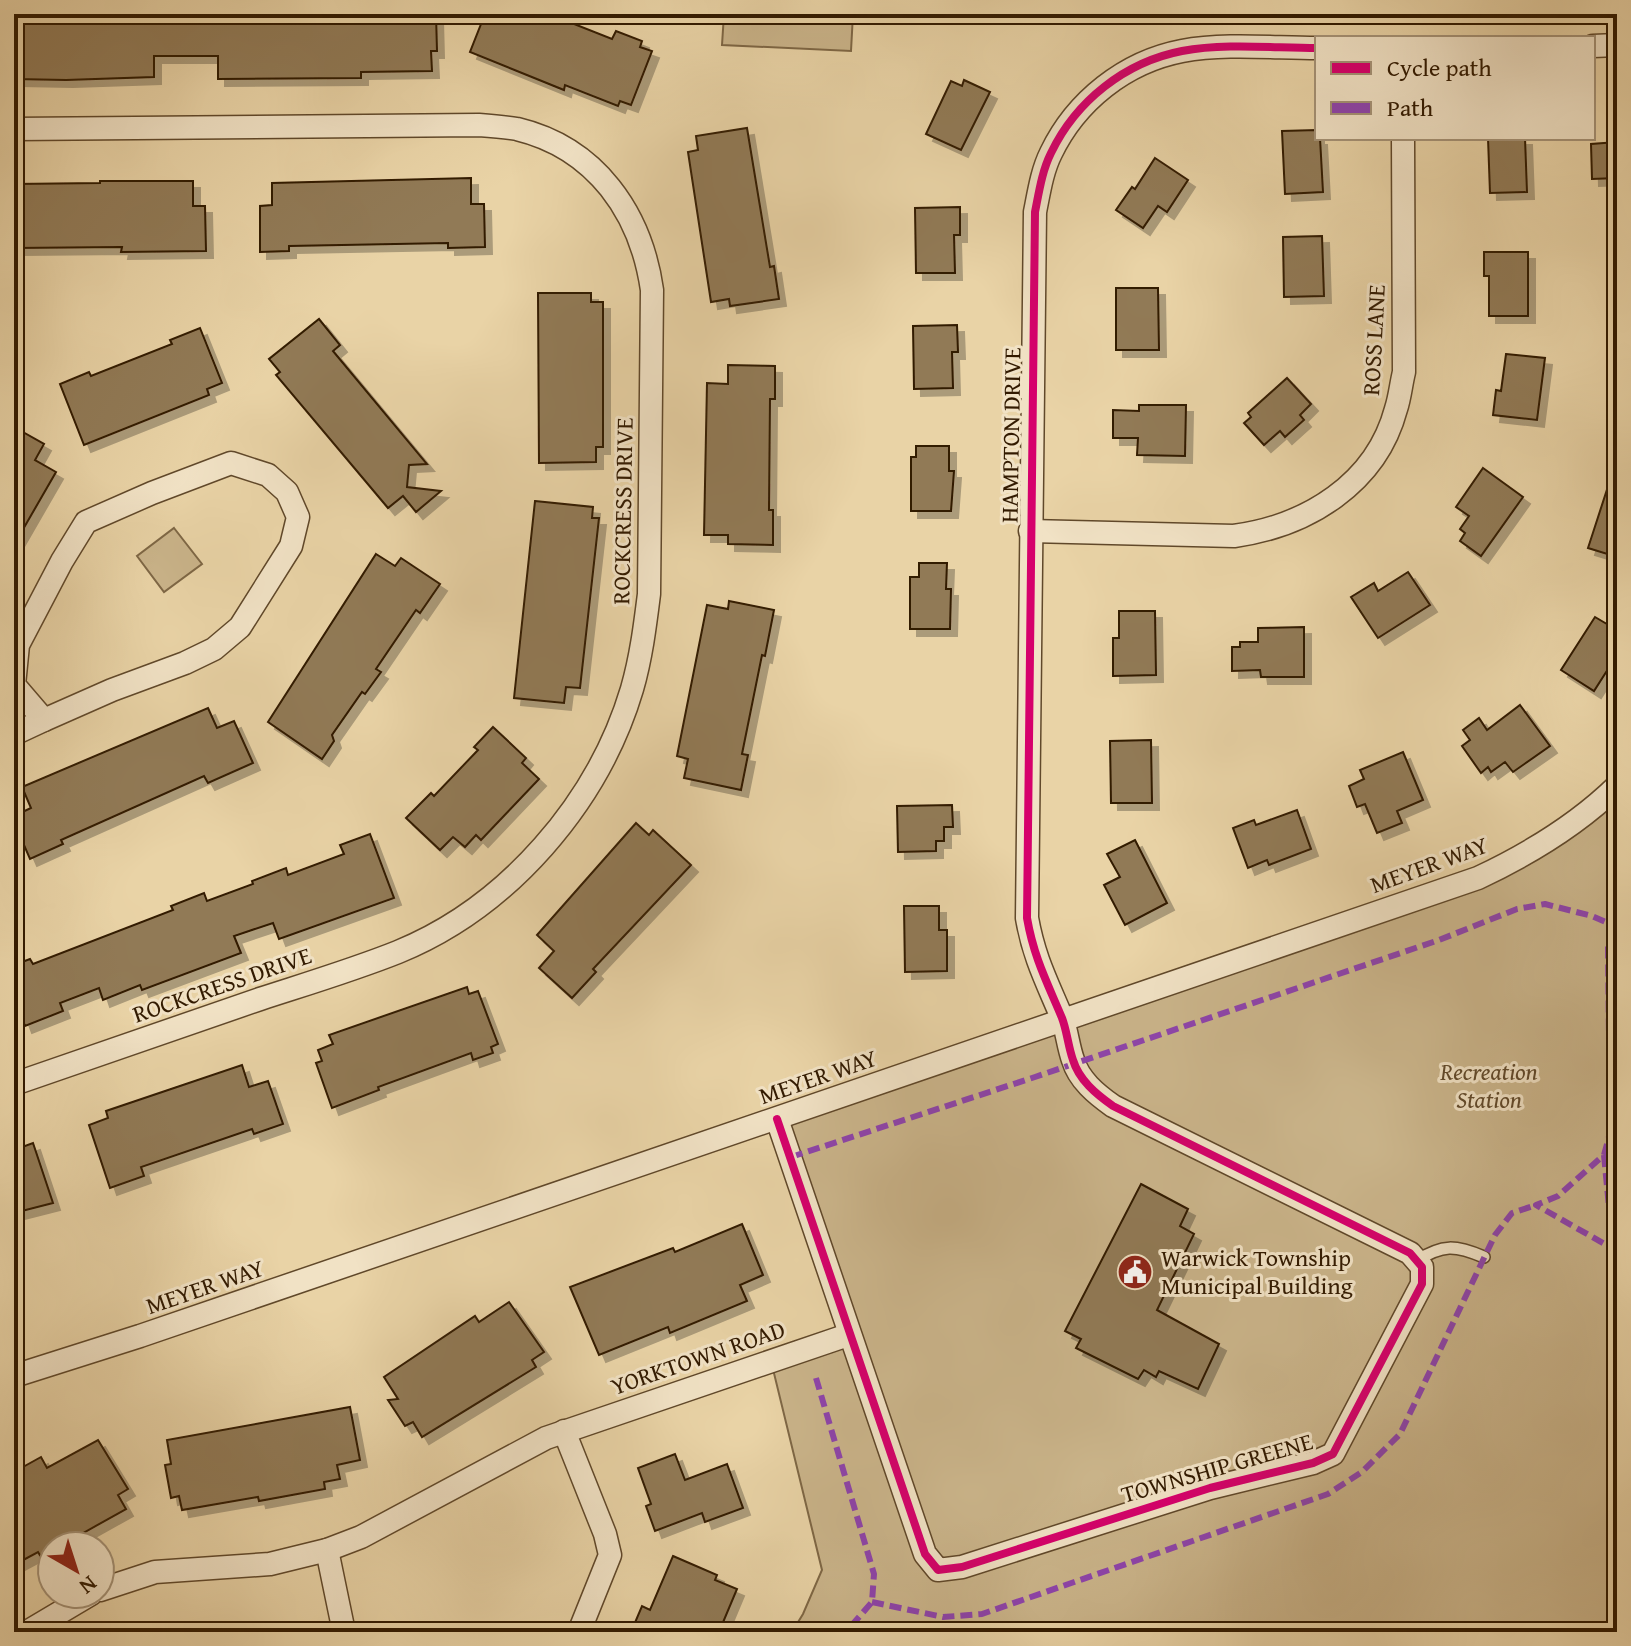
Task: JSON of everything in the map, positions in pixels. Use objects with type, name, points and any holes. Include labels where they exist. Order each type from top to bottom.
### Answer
[{"type":"street","points":[[1595,46],[1617,45]]},
{"type":"street","name":"HAMPTON DRIVE","points":[[1063,1020],[1032,947],[1026,903],[1035,212],[1042,176],[1051,152],[1070,121],[1097,92],[1147,61],[1200,49],[1315,48]]},
{"type":"street","name":"ROCKCRESS DRIVE","points":[[14,129],[479,125],[517,129],[551,142],[583,161],[602,178],[625,208],[642,241],[652,290],[649,594],[644,636],[631,692],[597,773],[546,844],[515,876],[472,911],[399,952],[14,1084]]},
{"type":"street","name":"ROSS LANE","points":[[1030,531],[1234,536],[1260,532],[1309,515],[1351,485],[1387,434],[1404,372],[1403,140]]},
{"type":"street","points":[[14,734],[112,690],[185,663],[214,649],[240,627],[291,546],[298,517],[287,492],[268,475],[231,463],[86,522],[18,645],[14,685],[44,720]]},
{"type":"street","name":"MEYER WAY","points":[[14,1376],[140,1336],[1478,878],[1528,854],[1559,834],[1617,786]]},
{"type":"street","points":[[1063,1020],[1074,1064],[1091,1091],[1122,1110],[1410,1253],[1416,1261]]},
{"type":"street","name":"TOWNSHIP GREENE","points":[[777,1119],[925,1554],[938,1570],[962,1567],[1210,1488],[1313,1463],[1333,1454],[1422,1284],[1422,1267],[1416,1261]]},
{"type":"street","name":"YORKTOWN ROAD","points":[[116,1585],[155,1572],[290,1560],[327,1550],[361,1537],[555,1435],[848,1335]]},
{"type":"street","points":[[555,1435],[605,1534],[610,1555],[579,1632]]},
{"type":"street","points":[[327,1550],[344,1632]]},
{"type":"street","points":[[27,1632],[64,1610]]},
{"type":"lane","points":[[1416,1261],[1436,1248],[1461,1248],[1484,1257]]},
{"type":"green space","points":[[724,14],[853,14],[851,51],[722,45]]},
{"type":"green space","points":[[174,528],[202,564],[164,592],[137,556]]},
{"type":"green space","name":"Recreation Station","points":[[1617,782],[1617,1632],[792,1632],[822,1570],[771,1361],[848,1334],[777,1119],[1478,878]]},
{"type":"building","points":[[436,14],[437,51],[431,51],[432,71],[361,72],[361,78],[218,79],[218,56],[154,56],[154,77],[14,79],[14,17]]},
{"type":"building","points":[[485,14],[542,14],[612,39],[616,31],[642,41],[640,47],[652,51],[631,105],[620,101],[618,106],[565,85],[564,90],[470,52]]},
{"type":"building","points":[[964,80],[990,92],[961,150],[926,134],[951,81],[962,86]]},
{"type":"building","points":[[747,128],[770,267],[774,266],[779,299],[730,306],[729,299],[711,302],[688,152],[698,150],[696,136]]},
{"type":"building","points":[[1315,130],[1315,140],[1320,140],[1323,192],[1285,194],[1282,131]]},
{"type":"building","points":[[1488,140],[1525,140],[1527,192],[1490,193]]},
{"type":"building","points":[[1617,142],[1617,178],[1592,179],[1591,144]]},
{"type":"building","points":[[1155,158],[1188,180],[1167,212],[1158,206],[1143,228],[1116,210],[1132,187],[1135,189]]},
{"type":"building","points":[[471,178],[471,204],[484,204],[485,247],[448,248],[448,243],[289,246],[289,251],[260,252],[260,206],[272,205],[272,183]]},
{"type":"building","points":[[193,181],[193,206],[205,206],[206,251],[121,252],[122,247],[14,248],[14,184]]},
{"type":"building","points":[[960,207],[960,235],[954,235],[955,273],[916,273],[915,208]]},
{"type":"building","points":[[1322,236],[1324,296],[1284,297],[1283,237]]},
{"type":"building","points":[[1484,252],[1528,252],[1528,316],[1489,316],[1489,276],[1484,276]]},
{"type":"building","points":[[1116,288],[1158,288],[1159,350],[1116,350]]},
{"type":"building","points":[[538,293],[591,293],[591,302],[603,302],[603,447],[596,447],[596,462],[539,463]]},
{"type":"building","points":[[319,319],[340,345],[333,351],[427,464],[409,465],[407,487],[441,491],[416,512],[403,496],[388,508],[276,375],[280,372],[269,359]]},
{"type":"building","points":[[957,325],[958,352],[952,352],[953,388],[914,389],[913,326]]},
{"type":"building","points":[[200,328],[222,383],[207,389],[209,395],[84,445],[60,384],[89,372],[91,376],[172,344],[170,340]]},
{"type":"building","points":[[1506,354],[1545,358],[1537,420],[1493,415],[1496,390],[1501,391]]},
{"type":"building","points":[[728,365],[775,366],[775,399],[770,399],[769,510],[773,510],[773,545],[728,544],[728,535],[704,535],[707,383],[728,384]]},
{"type":"building","points":[[1287,378],[1311,404],[1300,415],[1304,420],[1285,437],[1280,431],[1264,445],[1244,423],[1251,417],[1248,413]]},
{"type":"building","points":[[1139,405],[1186,405],[1185,456],[1137,455],[1138,438],[1113,438],[1113,410],[1139,411]]},
{"type":"building","points":[[14,427],[44,444],[35,460],[56,472],[14,545]]},
{"type":"building","points":[[916,446],[949,446],[949,471],[954,471],[951,511],[911,511],[911,457],[916,457]]},
{"type":"building","points":[[1483,468],[1523,497],[1481,556],[1460,541],[1465,533],[1460,529],[1469,516],[1456,507]]},
{"type":"building","points":[[1613,471],[1617,471],[1617,557],[1588,548]]},
{"type":"building","points":[[535,501],[593,507],[592,518],[599,518],[580,688],[566,687],[564,703],[514,698]]},
{"type":"building","points":[[376,554],[395,566],[401,558],[440,584],[420,613],[416,610],[376,669],[381,672],[365,694],[362,692],[332,735],[334,741],[322,759],[268,722]]},
{"type":"building","points":[[919,563],[947,563],[946,589],[951,589],[950,629],[910,629],[910,577],[919,577]]},
{"type":"building","points":[[1408,572],[1430,605],[1378,638],[1351,597],[1374,583],[1378,591]]},
{"type":"building","points":[[729,601],[774,610],[742,754],[748,755],[741,790],[684,778],[688,759],[677,756],[707,605],[728,609]]},
{"type":"building","points":[[1119,611],[1155,611],[1156,675],[1113,676],[1113,638],[1119,638]]},
{"type":"building","points":[[1595,617],[1617,630],[1617,655],[1594,691],[1561,670]]},
{"type":"building","points":[[1304,627],[1304,677],[1261,677],[1260,670],[1232,671],[1232,647],[1240,647],[1240,642],[1258,642],[1258,628]]},
{"type":"building","points":[[1520,705],[1550,746],[1513,772],[1505,762],[1491,772],[1488,767],[1481,773],[1462,746],[1470,740],[1463,730],[1479,718],[1487,730]]},
{"type":"building","points":[[208,708],[217,728],[234,721],[253,763],[208,783],[204,776],[61,840],[63,844],[30,859],[14,822],[14,816],[31,808],[22,787]]},
{"type":"building","points":[[493,727],[526,758],[522,763],[539,779],[481,840],[476,835],[465,847],[453,837],[440,850],[406,818],[431,793],[434,796],[478,750],[474,747]]},
{"type":"building","points":[[1151,740],[1152,803],[1111,803],[1110,741]]},
{"type":"building","points":[[1403,752],[1423,800],[1397,811],[1402,823],[1377,833],[1365,804],[1357,807],[1349,786],[1364,779],[1360,770]]},
{"type":"building","points":[[952,805],[953,827],[944,827],[944,841],[936,841],[936,851],[898,852],[897,806]]},
{"type":"building","points":[[1297,810],[1311,849],[1269,865],[1267,860],[1248,868],[1233,828],[1254,820],[1256,825]]},
{"type":"building","points":[[636,823],[649,835],[653,830],[691,865],[593,969],[596,972],[572,998],[539,968],[554,951],[537,935]]},
{"type":"building","points":[[370,834],[394,898],[279,939],[273,923],[234,936],[241,953],[142,990],[140,985],[103,1000],[99,988],[60,1003],[63,1011],[25,1026],[14,996],[14,965],[30,959],[33,964],[173,910],[171,906],[204,893],[207,901],[286,868],[288,875],[344,854],[340,845]]},
{"type":"building","points":[[1135,840],[1167,903],[1125,925],[1104,885],[1120,877],[1107,854]]},
{"type":"building","points":[[904,906],[939,906],[939,930],[947,930],[947,971],[905,972]]},
{"type":"building","points":[[467,987],[469,994],[478,991],[498,1044],[491,1047],[493,1053],[473,1060],[471,1053],[378,1087],[379,1090],[332,1108],[316,1063],[322,1061],[318,1050],[333,1044],[329,1035]]},
{"type":"building","points":[[242,1065],[249,1087],[268,1081],[283,1124],[254,1134],[252,1129],[141,1167],[144,1176],[110,1188],[89,1125],[108,1118],[106,1111]]},
{"type":"building","points":[[33,1143],[53,1203],[14,1213],[14,1150]]},
{"type":"building","name":"Warwick Township Municipal Building","points":[[1141,1184],[1188,1209],[1180,1226],[1194,1234],[1157,1310],[1219,1344],[1198,1389],[1159,1371],[1156,1377],[1144,1370],[1138,1379],[1076,1348],[1081,1339],[1065,1331]]},
{"type":"building","points":[[742,1224],[763,1275],[740,1285],[747,1301],[670,1333],[668,1327],[599,1355],[570,1287],[673,1248],[675,1252]]},
{"type":"building","points":[[509,1302],[544,1352],[532,1360],[536,1367],[422,1437],[413,1422],[405,1426],[388,1400],[398,1399],[384,1377],[475,1316],[479,1322]]},
{"type":"building","points":[[350,1407],[360,1460],[337,1465],[340,1479],[324,1482],[325,1489],[182,1510],[179,1496],[171,1498],[165,1465],[171,1464],[167,1440]]},
{"type":"building","points":[[98,1440],[128,1489],[118,1495],[126,1509],[89,1530],[36,1530],[36,1553],[14,1565],[14,1472],[41,1457],[47,1468]]},
{"type":"building","points":[[675,1454],[685,1480],[727,1464],[743,1508],[705,1522],[702,1513],[655,1531],[646,1506],[651,1504],[638,1468]]},
{"type":"building","points":[[673,1556],[717,1575],[715,1580],[737,1589],[719,1632],[631,1632],[642,1606],[650,1610]]},
{"type":"marked path","points":[[791,1157],[1439,940],[1517,909],[1545,904],[1592,916],[1617,927]]},
{"type":"marked path","points":[[1617,931],[1608,945],[1610,1133],[1604,1155],[1558,1196],[1536,1205],[1617,1251]]},
{"type":"marked path","points":[[1604,1155],[1613,1249]]},
{"type":"marked path","points":[[872,1602],[943,1617],[982,1614],[1328,1494],[1362,1472],[1400,1434],[1495,1235],[1512,1213],[1536,1205]]},
{"type":"marked path","points":[[816,1378],[874,1574],[872,1602],[846,1632]]},
{"type":"cycle path","points":[[777,1119],[925,1554],[938,1570],[962,1567],[1210,1488],[1313,1463],[1333,1454],[1422,1284],[1422,1267],[1410,1253],[1113,1106],[1094,1091],[1084,1080],[1071,1055],[1062,1018],[1037,958],[1027,918],[1035,212],[1045,167],[1061,134],[1088,101],[1122,74],[1141,64],[1161,56],[1198,49],[1315,48]]},
{"type":"place","name":"Warwick Township Municipal Building","points":[[1135,1272]]}]
